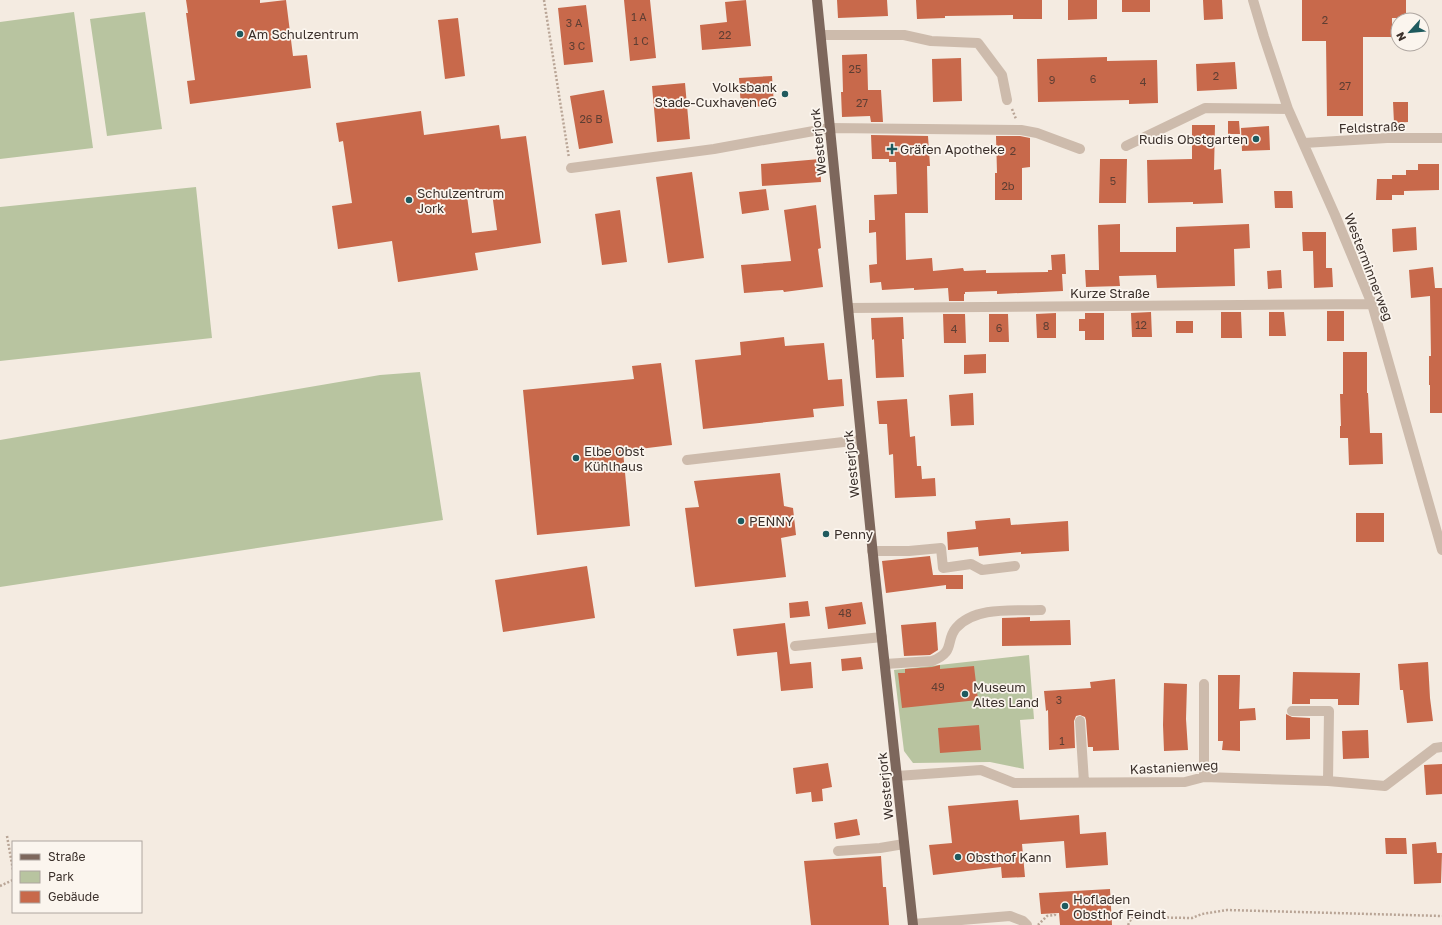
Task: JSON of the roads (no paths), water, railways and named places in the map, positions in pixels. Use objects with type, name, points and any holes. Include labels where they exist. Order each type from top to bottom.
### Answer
[{"type":"main road","name":"Westerjork","points":[[817,0],[872,551],[913,924]]},
{"type":"street","name":"Westerminnerweg","points":[[1253,0],[1288,109],[1304,143],[1372,304],[1442,550]]},
{"type":"street","points":[[821,36],[904,35],[931,42],[978,43],[1002,75],[1007,100]]},
{"type":"street","points":[[1126,146],[1205,108],[1288,109]]},
{"type":"street","points":[[571,168],[714,149],[830,128],[1021,130],[1037,133],[1080,149]]},
{"type":"street","name":"Feldstraße","points":[[1304,143],[1387,138],[1442,138]]},
{"type":"street","name":"Kurze Straße","points":[[848,308],[1372,304]]},
{"type":"street","points":[[687,460],[861,440]]},
{"type":"street","points":[[872,551],[909,551],[941,548],[943,568],[971,564],[982,570],[1015,566]]},
{"type":"street","points":[[885,664],[932,661],[944,655],[949,648],[955,629],[964,621],[976,614],[1041,610]]},
{"type":"street","points":[[795,646],[882,637]]},
{"type":"street","points":[[1204,684],[1204,777]]},
{"type":"street","points":[[1292,711],[1329,711],[1328,781]]},
{"type":"street","points":[[1080,721],[1084,782]]},
{"type":"street","name":"Kastanienweg","points":[[897,776],[981,770],[1014,783],[1185,782],[1204,777],[1328,781],[1385,786],[1434,748],[1442,747]]},
{"type":"street","points":[[838,851],[880,848],[904,844]]},
{"type":"street","points":[[913,924],[1010,916],[1023,921],[1027,925]]},
{"type":"place","name":"Am Schulzentrum","points":[[240,34]]},
{"type":"place","name":"Volksbank Stade-Cuxhaven eG","points":[[785,94]]},
{"type":"place","name":"Rudis Obstgarten","points":[[1256,139]]},
{"type":"place","name":"Gräfen Apotheke","points":[[892,149]]},
{"type":"place","name":"Schulzentrum Jork","points":[[409,200]]},
{"type":"place","name":"Elbe Obst Kühlhaus","points":[[576,458]]},
{"type":"place","name":"PENNY","points":[[741,521]]},
{"type":"place","name":"Penny","points":[[826,534]]},
{"type":"place","name":"Museum Altes Land","points":[[965,694]]},
{"type":"place","name":"Obsthof Kann","points":[[958,857]]},
{"type":"place","name":"Hofladen Obsthof Feindt","points":[[1065,906]]}]
